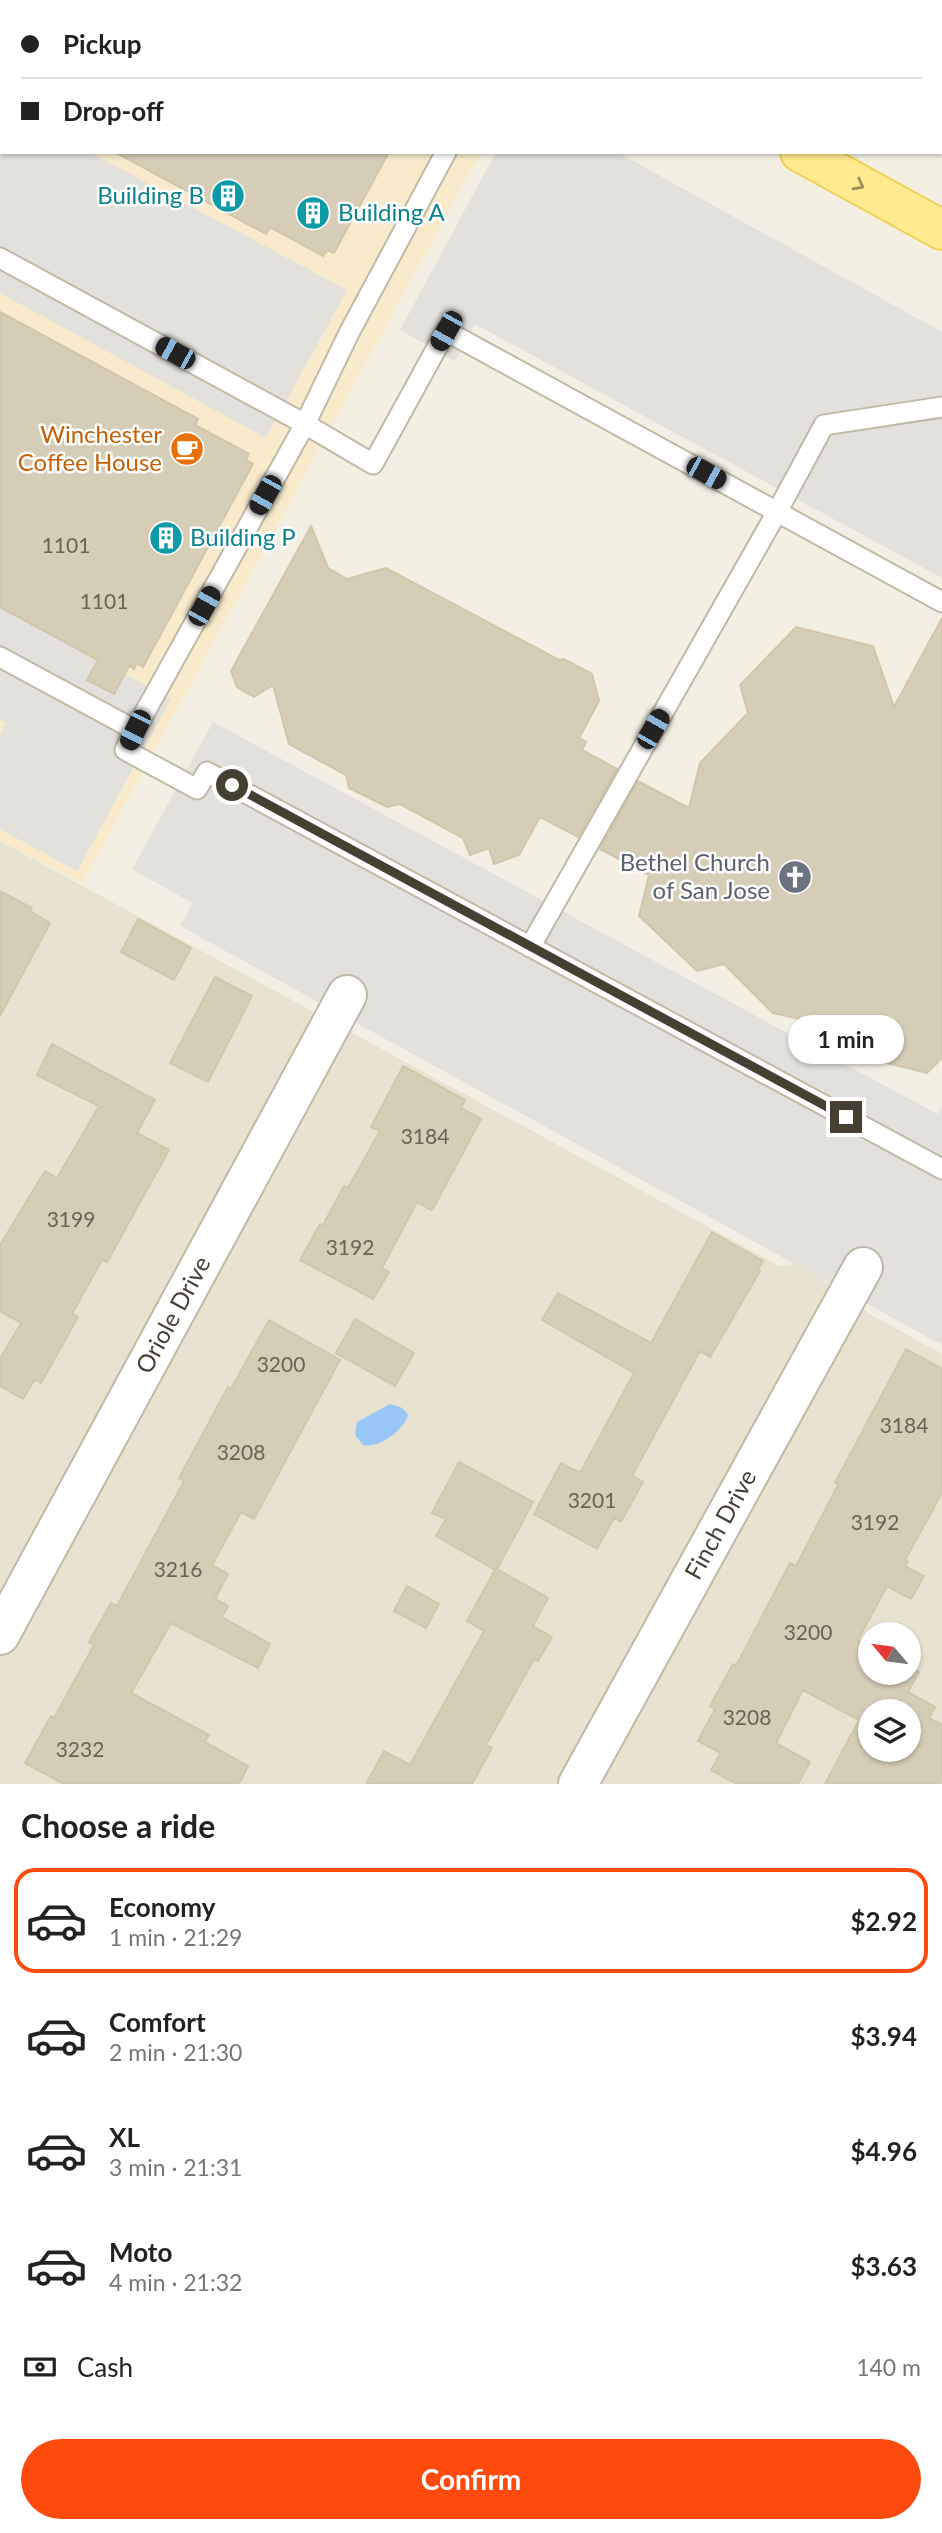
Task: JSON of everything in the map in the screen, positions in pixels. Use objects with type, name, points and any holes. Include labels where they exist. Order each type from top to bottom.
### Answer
[{"type":"main road","points":[[804,154],[942,230]]},
{"type":"street","name":"Oriole Drive","points":[[0,1635],[347,995]]},
{"type":"street","name":"Finch Drive","points":[[578,1784],[863,1267]]},
{"type":"lane","points":[[445,154],[349,333],[305,424],[125,750],[197,789],[207,772],[942,1169]]},
{"type":"lane","points":[[0,258],[305,424],[373,464],[446,331],[942,602]]},
{"type":"lane","points":[[530,947],[824,425],[942,407]]},
{"type":"lane","points":[[0,657],[135,730]]},
{"type":"shaded area","points":[[0,154],[480,154],[82,884],[0,841]]},
{"type":"shaded area","points":[[0,154],[93,154],[347,290],[266,438],[0,293]]},
{"type":"shaded area","points":[[495,154],[621,154],[942,332],[942,578],[475,324],[455,361],[400,330]]},
{"type":"shaded area","points":[[0,605],[171,699],[77,871],[0,829],[0,735],[6,723],[0,720]]},
{"type":"shaded area","points":[[213,722],[937,1114],[942,1107],[942,1345],[180,926],[192,903],[132,869]]},
{"type":"shaded area","points":[[0,841],[780,1266],[801,1263],[868,1313],[942,1354],[942,1784],[0,1784]]},
{"type":"water","points":[[390,1404],[405,1410],[408,1415],[406,1421],[383,1441],[363,1445],[355,1435],[357,1422]]},
{"type":"building","points":[[119,154],[388,154],[334,253],[327,250],[323,256],[270,227],[266,234]]},
{"type":"building","points":[[0,312],[198,419],[195,425],[249,454],[246,460],[253,464],[143,667],[137,663],[134,669],[129,666],[114,694],[87,680],[98,660],[0,607]]},
{"type":"building","points":[[311,526],[328,568],[347,579],[386,568],[559,660],[564,659],[592,674],[599,701],[579,738],[586,742],[582,750],[617,769],[578,837],[540,817],[519,855],[494,864],[489,848],[470,855],[463,838],[400,804],[387,807],[349,788],[346,775],[289,744],[273,685],[254,697],[237,687],[231,671]]},
{"type":"building","name":"Bethel Church of San Jose","points":[[942,618],[942,1058],[927,1073],[849,1054],[841,1028],[773,1013],[724,964],[697,971],[639,916],[649,875],[600,849],[638,781],[689,808],[700,763],[748,713],[740,685],[796,627],[873,646],[894,707]]},
{"type":"building","points":[[0,891],[32,908],[30,911],[50,923],[0,1016]]},
{"type":"building","points":[[138,919],[191,948],[174,980],[121,952]]},
{"type":"building","points":[[215,977],[252,996],[208,1082],[170,1063]]},
{"type":"building","points":[[52,1044],[155,1100],[137,1133],[169,1150],[107,1262],[102,1260],[72,1314],[78,1317],[41,1383],[35,1379],[23,1399],[0,1386],[0,1359],[21,1323],[0,1311],[0,1245],[45,1171],[57,1178],[99,1106],[37,1075]]},
{"type":"building","points":[[403,1066],[465,1100],[461,1108],[481,1119],[434,1207],[431,1210],[417,1202],[382,1268],[389,1272],[373,1299],[300,1260],[344,1186],[348,1188],[380,1131],[371,1127]]},
{"type":"building","points":[[712,1232],[763,1261],[758,1270],[760,1271],[710,1357],[700,1351],[632,1476],[643,1482],[621,1522],[614,1518],[597,1549],[534,1514],[561,1463],[580,1473],[634,1373],[542,1320],[558,1293],[651,1343]]},
{"type":"building","points":[[355,1319],[414,1353],[395,1386],[336,1353]]},
{"type":"building","points":[[269,1320],[340,1360],[254,1519],[241,1512],[212,1565],[228,1574],[215,1599],[228,1606],[222,1617],[270,1644],[258,1668],[171,1623],[131,1693],[209,1735],[205,1742],[248,1766],[239,1784],[64,1784],[25,1763],[51,1716],[54,1718],[94,1645],[89,1642],[111,1603],[117,1606],[184,1481],[179,1478],[228,1387],[231,1389]]},
{"type":"building","points":[[906,1349],[942,1369],[942,1493],[905,1560],[908,1561],[905,1566],[924,1576],[911,1599],[887,1586],[868,1622],[858,1622],[858,1685],[912,1685],[908,1692],[921,1699],[858,1699],[858,1719],[803,1690],[776,1743],[810,1762],[798,1784],[737,1784],[711,1770],[721,1753],[698,1741],[715,1709],[710,1706],[733,1664],[736,1666],[790,1563],[796,1566],[838,1485],[835,1483]]},
{"type":"building","points":[[459,1462],[533,1502],[497,1569],[548,1598],[533,1626],[552,1637],[538,1661],[534,1659],[486,1745],[492,1748],[472,1784],[366,1784],[384,1751],[410,1765],[484,1631],[467,1621],[495,1570],[436,1536],[446,1519],[432,1513]]},
{"type":"building","points":[[407,1586],[439,1604],[426,1628],[394,1611]]},
{"type":"building","points":[[921,1699],[935,1707],[929,1718],[942,1725],[942,1784],[825,1784],[858,1722],[858,1762],[921,1762]]},
{"type":"place","name":"Building B","points":[[228,196]]},
{"type":"place","name":"Building A","points":[[313,213]]},
{"type":"place","name":"Winchester Coffee House","points":[[187,449]]},
{"type":"place","name":"Building P","points":[[166,538]]},
{"type":"place","name":"Bethel Church of San Jose","points":[[795,877]]},
{"type":"route","points":[[232,785],[846,1117]]}]
